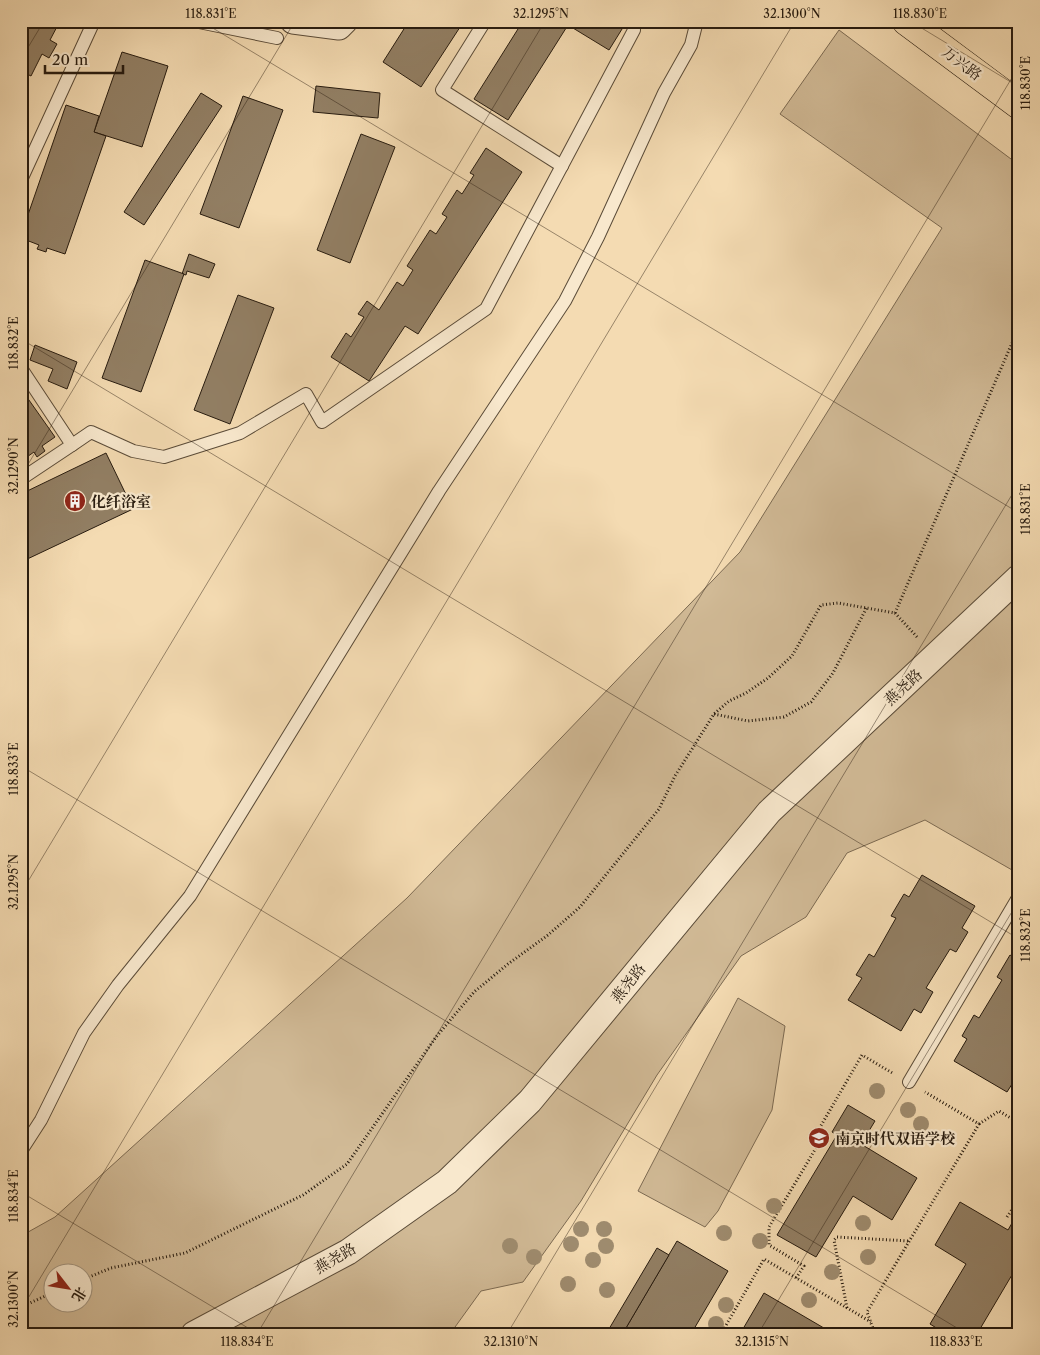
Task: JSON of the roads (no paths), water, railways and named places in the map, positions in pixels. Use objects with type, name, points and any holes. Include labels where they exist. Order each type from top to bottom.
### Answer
[{"type":"main road","name":"万兴路","points":[[906,21],[1019,105]]},
{"type":"street","points":[[285,29],[339,27],[345,21]]},
{"type":"street","name":"燕尧路","points":[[194,1334],[348,1252],[447,1182],[536,1094],[591,1030],[671,928],[769,812],[1019,577]]},
{"type":"lane","points":[[21,180],[94,21]]},
{"type":"lane","points":[[194,21],[285,29]]},
{"type":"lane","points":[[485,21],[442,90],[562,166]]},
{"type":"lane","points":[[21,1151],[41,1120],[84,1033],[118,986],[190,896],[439,491],[565,300],[598,238],[664,93],[691,45],[697,21]]},
{"type":"lane","points":[[21,478],[91,432],[133,451],[164,457],[240,433],[306,394],[322,422],[486,309],[634,30]]},
{"type":"lane","points":[[21,368],[72,445]]},
{"type":"lane","points":[[909,1082],[1019,896]]},
{"type":"place","name":"化纤浴室","points":[[75,501]]},
{"type":"place","name":"南京时代双语学校","points":[[819,1138]]}]
